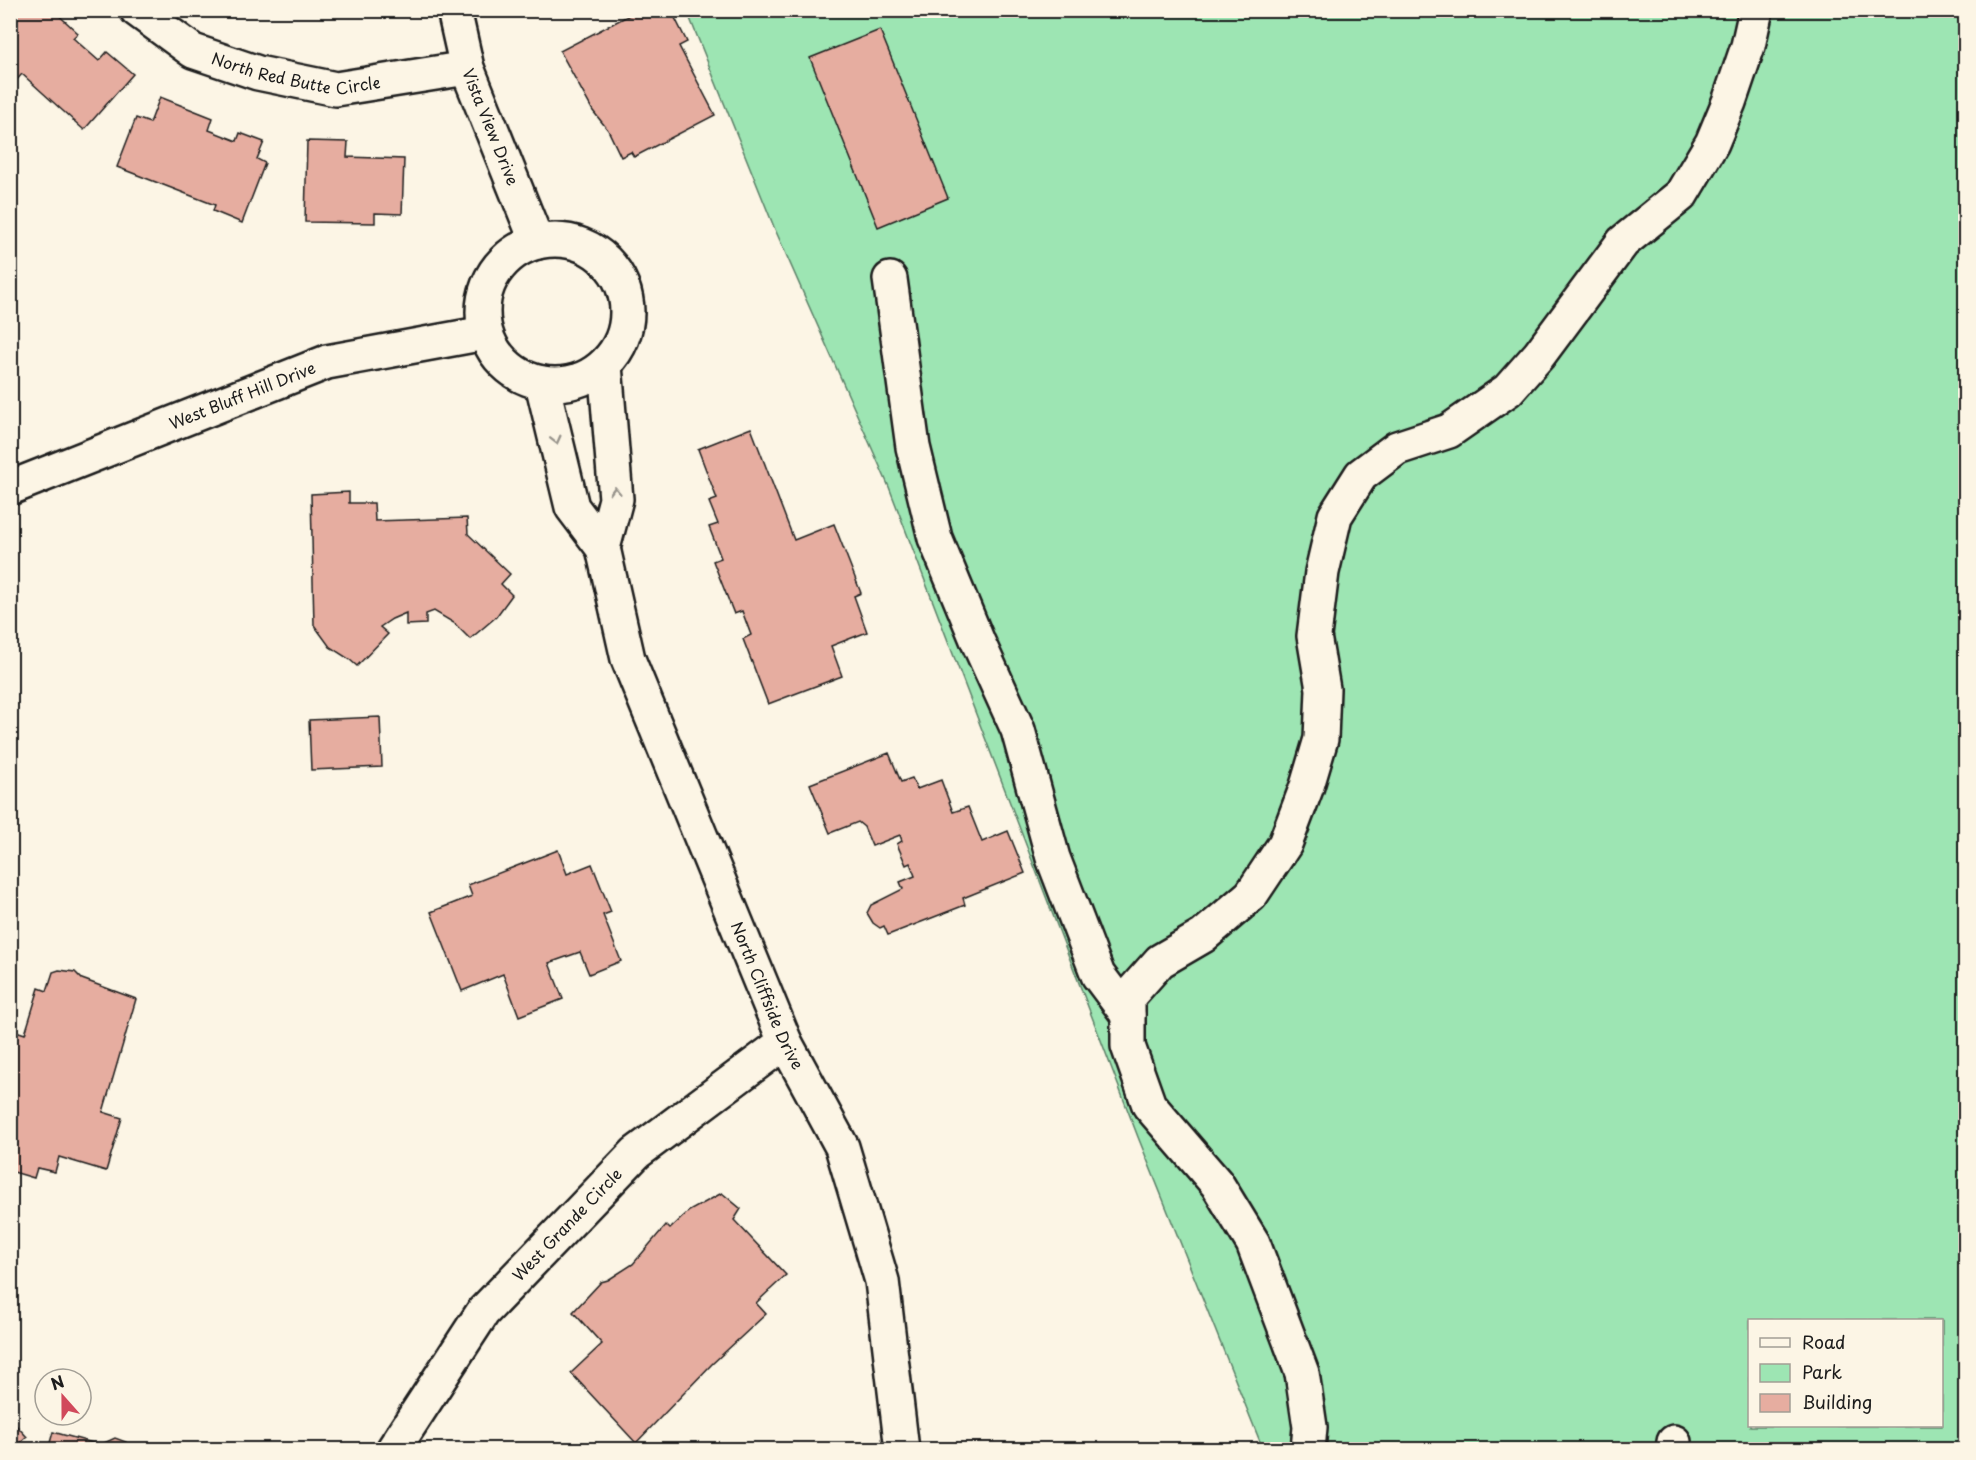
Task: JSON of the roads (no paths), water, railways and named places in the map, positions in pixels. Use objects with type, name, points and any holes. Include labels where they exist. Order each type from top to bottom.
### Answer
[{"type":"street","name":"North Red Butte Circle","points":[[136,10],[193,51],[258,73],[336,89],[467,68]]},
{"type":"street","name":"Vista View Drive","points":[[454,10],[467,68],[537,242]]},
{"type":"street","points":[[1308,1449],[1310,1427],[1302,1373],[1253,1243],[1217,1184],[1149,1105],[1128,1046],[1128,997],[1160,961],[1203,936],[1251,895],[1285,844],[1307,786],[1321,739],[1323,689],[1314,636],[1322,572],[1335,516],[1361,475],[1397,448],[1449,431],[1508,390],[1539,355],[1623,242],[1681,195],[1712,143],[1729,102],[1748,46],[1756,10]]},
{"type":"street","points":[[537,242],[574,242],[588,247],[609,262],[626,296],[628,311],[624,336],[605,365],[573,382],[542,383],[508,368],[497,356],[485,333],[483,319],[485,294],[502,263],[514,252],[537,242]]},
{"type":"street","points":[[890,279],[913,447],[935,538],[1018,730],[1053,858],[1098,975],[1128,1016]]},
{"type":"street","name":"West Bluff Hill Drive","points":[[10,488],[327,362],[485,333]]},
{"type":"street","name":"North Cliffside Drive","points":[[603,548],[616,499],[605,365]]},
{"type":"street","name":"North Cliffside Drive","points":[[542,383],[572,507],[603,548],[628,659],[785,1042],[842,1147],[882,1281],[902,1449]]},
{"type":"street","name":"West Grande Circle","points":[[393,1449],[483,1312],[636,1153],[785,1042]]}]
